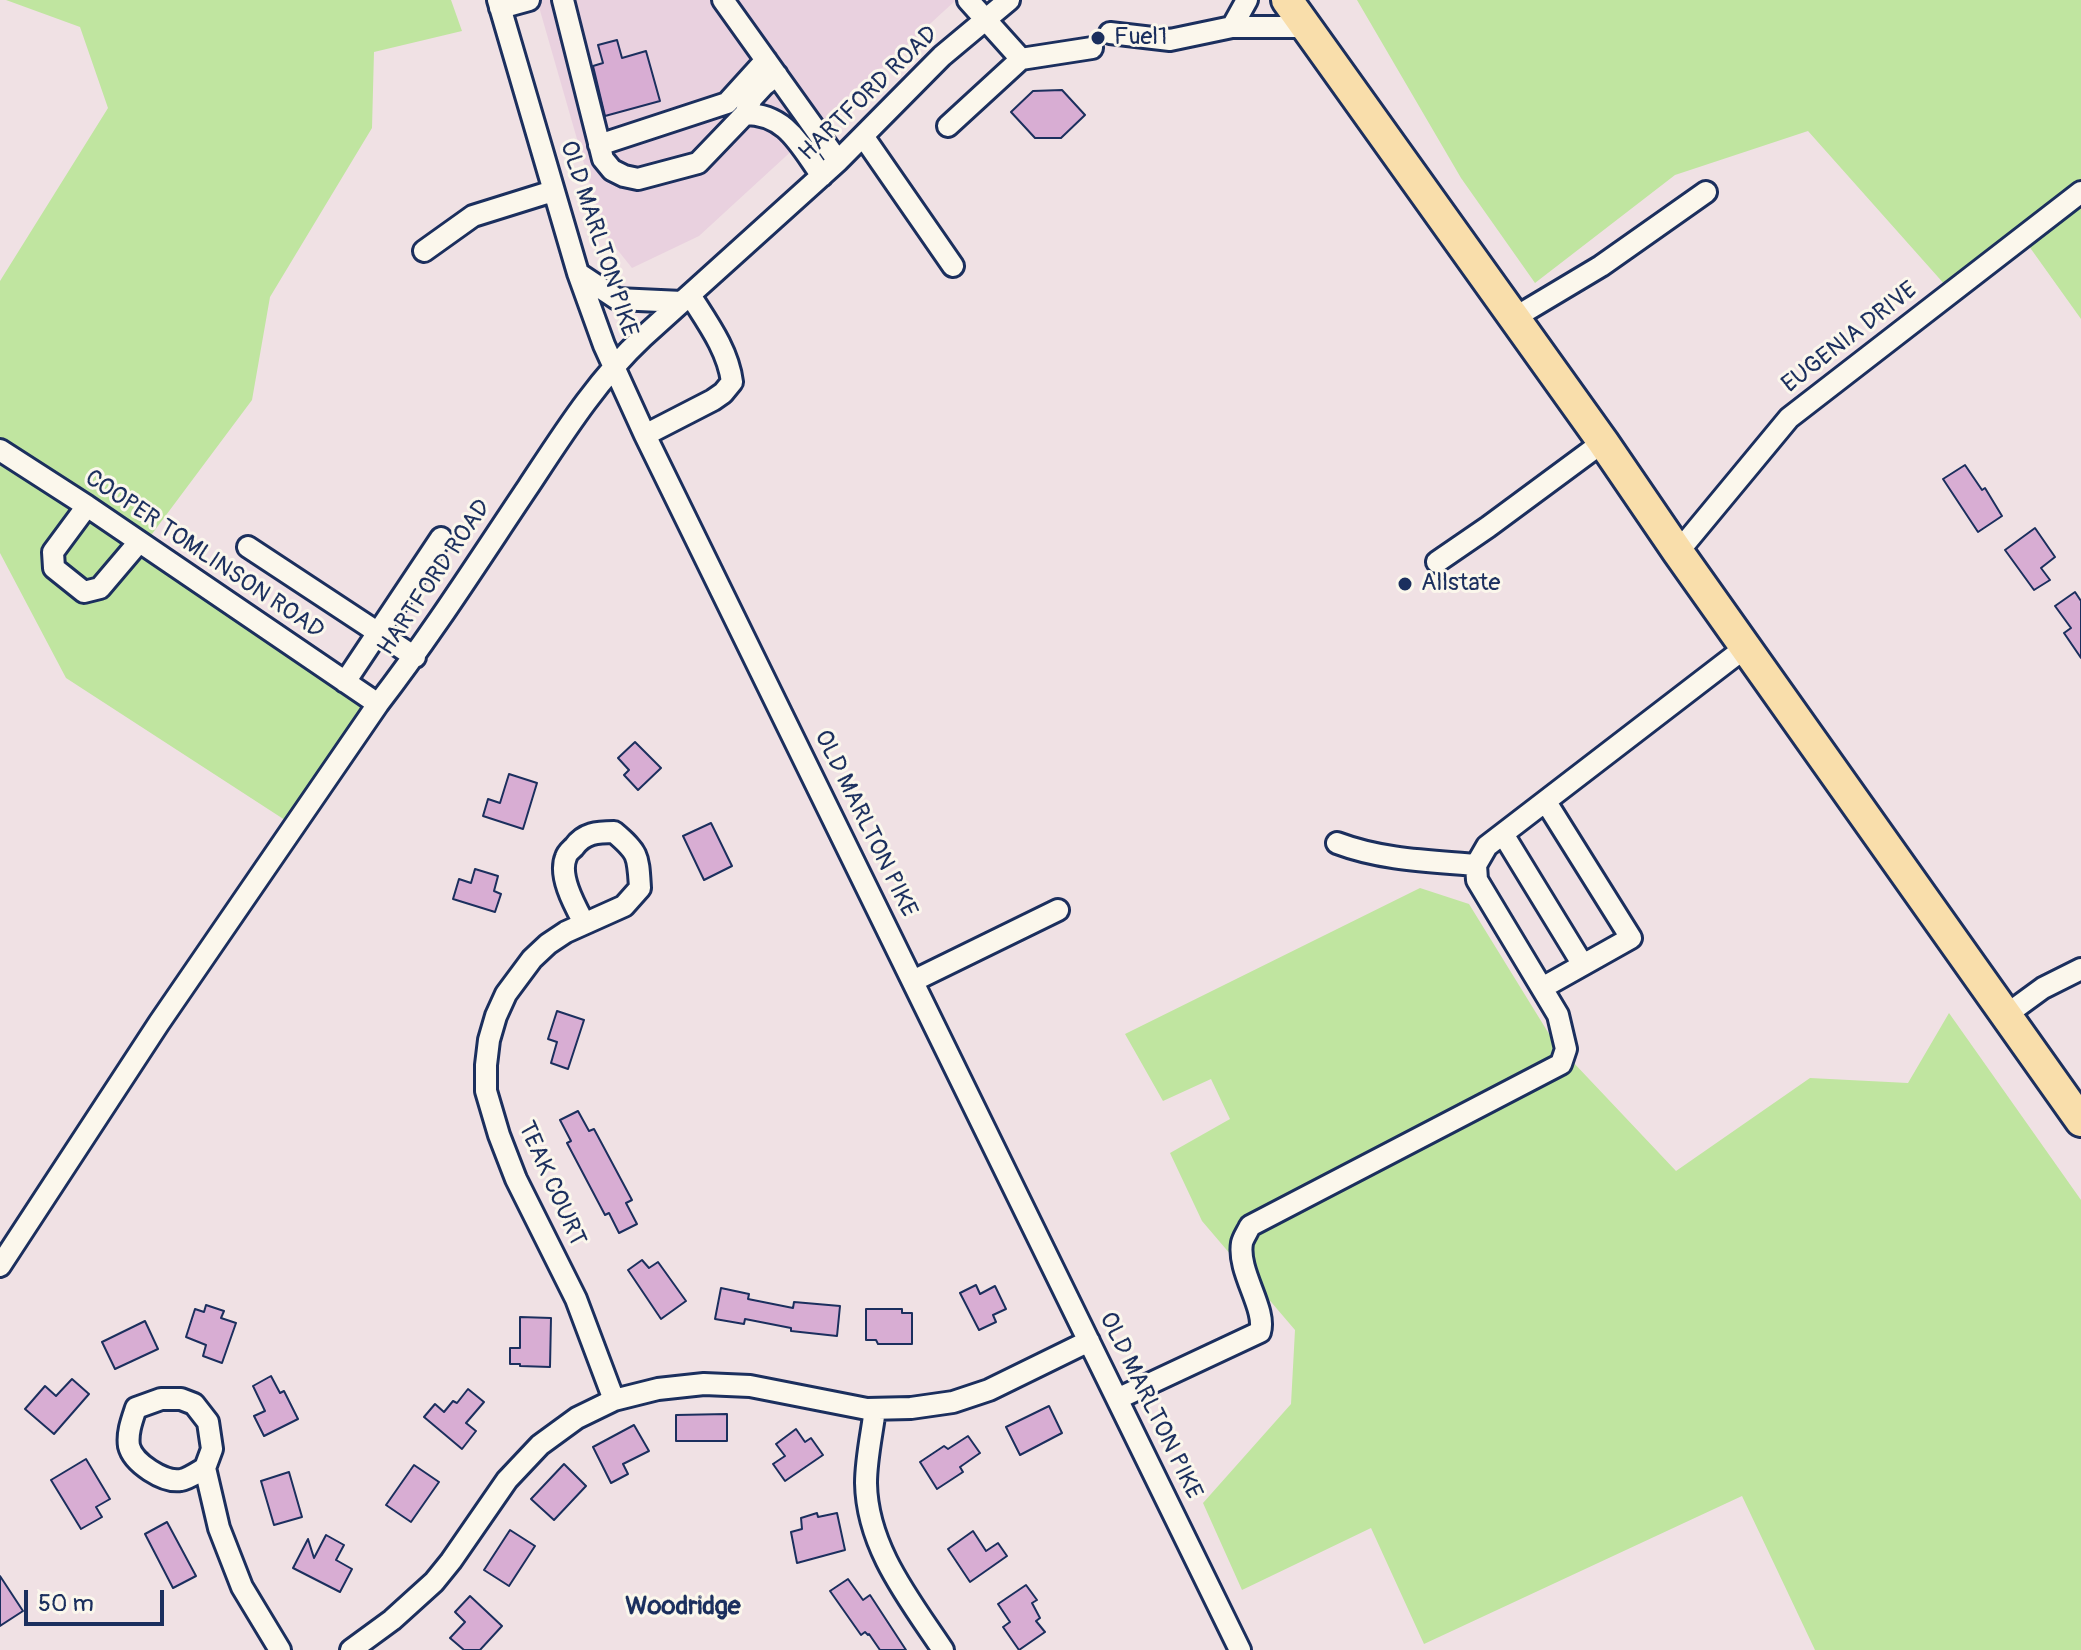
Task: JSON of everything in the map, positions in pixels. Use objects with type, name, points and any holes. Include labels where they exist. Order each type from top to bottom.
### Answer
[{"type":"highway","points":[[1287,0],[2081,1121]]},
{"type":"street","points":[[499,4],[529,0]]},
{"type":"street","points":[[563,0],[603,159],[612,170],[624,176],[638,179],[698,163],[738,121],[764,85],[771,68]]},
{"type":"street","points":[[723,0],[838,161]]},
{"type":"street","points":[[968,0],[1021,59]]},
{"type":"street","name":"HARTFORD ROAD","points":[[0,1266],[159,1023],[378,704],[415,657],[565,430],[613,366],[838,161],[942,56],[1009,0]]},
{"type":"street","points":[[1232,27],[1247,0]]},
{"type":"street","name":"OLD MARLTON PIKE","points":[[499,4],[578,273],[613,366],[1240,1650]]},
{"type":"street","points":[[1110,33],[1170,40],[1232,27],[1306,27]]},
{"type":"street","points":[[948,126],[1021,59],[1092,48]]},
{"type":"street","points":[[599,145],[727,103],[771,68]]},
{"type":"street","points":[[727,103],[738,121]]},
{"type":"street","points":[[738,121],[758,114],[782,125],[822,176]]},
{"type":"street","points":[[863,136],[953,266]]},
{"type":"street","points":[[424,251],[473,216],[553,191]]},
{"type":"street","points":[[1514,318],[1601,266],[1706,192]]},
{"type":"street","name":"EUGENIA DRIVE","points":[[1678,552],[1789,418],[2081,192]]},
{"type":"street","points":[[578,273],[617,299],[686,299],[718,341],[732,382],[713,400],[645,435]]},
{"type":"street","points":[[1437,562],[1603,442]]},
{"type":"street","name":"COOPER TOMLINSON ROAD","points":[[0,450],[378,704]]},
{"type":"street","points":[[87,506],[53,552],[54,568],[84,592],[100,588],[139,542]]},
{"type":"street","points":[[345,682],[441,538]]},
{"type":"street","points":[[248,547],[415,657]]},
{"type":"street","points":[[1117,1399],[1260,1332],[1262,1326],[1258,1309],[1243,1267],[1242,1243],[1250,1226],[1561,1064],[1566,1049],[1558,1015],[1477,880],[1476,865],[1487,846],[1746,647]]},
{"type":"street","points":[[1542,988],[1631,938],[1546,802]]},
{"type":"street","name":"TEAK COURT","points":[[584,923],[570,896],[565,857],[580,838],[596,832],[614,832],[632,847],[638,863],[640,888],[624,906],[584,923],[548,944],[532,959],[506,994],[496,1016],[489,1040],[486,1091],[516,1179],[576,1299],[614,1400]]},
{"type":"street","points":[[1503,834],[1583,965]]},
{"type":"street","points":[[1337,843],[1361,852],[1404,860],[1476,865]]},
{"type":"street","points":[[913,981],[1058,910]]},
{"type":"street","points":[[2006,1015],[2043,988],[2081,969]]},
{"type":"street","points":[[351,1650],[392,1620],[434,1582],[507,1480],[540,1445],[577,1418],[614,1400],[658,1389],[704,1384],[750,1386],[875,1409],[911,1408],[972,1396],[1089,1341]]},
{"type":"street","points":[[205,1468],[181,1480],[164,1478],[145,1468],[130,1449],[129,1431],[136,1408],[161,1399],[181,1399],[194,1404],[208,1422],[212,1449],[205,1468],[219,1528],[233,1568],[280,1650]]},
{"type":"street","points":[[875,1409],[866,1480],[867,1505],[874,1532],[884,1557],[943,1650]]},
{"type":"shaded area","points":[[537,0],[956,0],[699,236],[632,268],[604,233]]},
{"type":"green space","points":[[6,0],[451,0],[462,31],[374,52],[372,128],[270,297],[252,400],[146,542],[369,709],[288,822],[66,678],[0,553],[0,281],[108,108],[80,27]]},
{"type":"green space","points":[[1357,0],[2081,0],[2081,319],[2026,242],[1954,295],[1808,131],[1675,175],[1535,283],[1461,178]]},
{"type":"green space","points":[[1420,888],[1469,904],[1554,1042],[1676,1171],[1810,1078],[1908,1083],[1949,1013],[2081,1200],[2081,1650],[1815,1650],[1742,1496],[1424,1644],[1371,1528],[1242,1590],[1203,1503],[1291,1404],[1295,1330],[1202,1221],[1170,1153],[1230,1119],[1211,1079],[1163,1101],[1125,1034]]},
{"type":"building","points":[[617,40],[622,58],[646,51],[660,101],[605,116],[593,66],[603,63],[598,45]]},
{"type":"building","points":[[1062,90],[1085,115],[1061,138],[1035,138],[1011,112],[1033,91]]},
{"type":"building","points":[[1965,465],[1982,490],[1985,488],[2002,516],[1978,532],[1943,479]]},
{"type":"building","points":[[2035,528],[2055,557],[2041,568],[2050,580],[2034,590],[2005,550]]},
{"type":"building","points":[[2075,592],[2081,601],[2081,658],[2064,633],[2071,628],[2055,606]]},
{"type":"building","points":[[635,742],[661,768],[638,790],[624,775],[629,770],[618,758]]},
{"type":"building","points":[[509,774],[537,783],[523,829],[483,816],[488,799],[500,803]]},
{"type":"building","points":[[711,823],[732,866],[704,880],[683,836]]},
{"type":"building","points":[[475,869],[498,876],[494,891],[501,894],[495,912],[453,899],[459,879],[471,883]]},
{"type":"building","points":[[557,1011],[584,1020],[568,1069],[551,1063],[557,1042],[548,1039]]},
{"type":"building","points":[[578,1111],[589,1131],[594,1129],[632,1200],[626,1203],[637,1224],[619,1233],[609,1213],[605,1215],[567,1143],[571,1141],[560,1120]]},
{"type":"building","points":[[642,1260],[649,1268],[658,1262],[686,1301],[661,1319],[628,1270]]},
{"type":"building","points":[[976,1285],[980,1294],[995,1286],[1006,1309],[993,1315],[996,1322],[979,1330],[960,1293]]},
{"type":"building","points":[[721,1288],[749,1294],[748,1299],[793,1308],[794,1302],[840,1306],[837,1336],[791,1331],[791,1328],[745,1319],[744,1324],[715,1319]]},
{"type":"building","points":[[206,1305],[224,1311],[221,1318],[236,1323],[222,1363],[203,1356],[206,1345],[186,1337],[195,1309],[204,1312]]},
{"type":"building","points":[[866,1309],[902,1309],[902,1313],[912,1313],[912,1344],[878,1344],[876,1340],[866,1340]]},
{"type":"building","points":[[520,1317],[551,1318],[550,1367],[510,1364],[510,1348],[520,1348]]},
{"type":"building","points":[[145,1321],[158,1349],[115,1369],[102,1342]]},
{"type":"building","points":[[271,1376],[280,1393],[284,1391],[298,1419],[264,1436],[254,1416],[265,1411],[253,1386]]},
{"type":"building","points":[[72,1379],[89,1394],[54,1434],[25,1409],[45,1386],[56,1396]]},
{"type":"building","points":[[468,1389],[484,1402],[466,1423],[476,1431],[462,1449],[424,1417],[435,1404],[444,1412],[453,1401],[457,1403]]},
{"type":"building","points":[[1049,1406],[1062,1433],[1020,1455],[1006,1427]]},
{"type":"building","points":[[727,1414],[727,1441],[676,1441],[676,1415]]},
{"type":"building","points":[[634,1425],[649,1451],[623,1464],[628,1474],[611,1483],[593,1447]]},
{"type":"building","points":[[796,1429],[805,1442],[811,1438],[823,1455],[785,1481],[773,1464],[785,1456],[776,1444]]},
{"type":"building","points":[[968,1436],[980,1453],[960,1467],[963,1472],[937,1489],[920,1462],[944,1446],[948,1449]]},
{"type":"building","points":[[86,1459],[110,1499],[96,1507],[102,1517],[81,1529],[51,1480]]},
{"type":"building","points":[[564,1464],[586,1486],[554,1520],[531,1499]]},
{"type":"building","points":[[414,1465],[439,1482],[411,1522],[386,1505]]},
{"type":"building","points":[[289,1472],[302,1517],[274,1525],[261,1481]]},
{"type":"building","points":[[817,1513],[818,1517],[837,1513],[845,1550],[797,1563],[791,1532],[802,1529],[801,1518]]},
{"type":"building","points":[[167,1522],[196,1576],[173,1588],[145,1534]]},
{"type":"building","points":[[510,1530],[535,1546],[509,1586],[484,1570]]},
{"type":"building","points":[[973,1531],[986,1551],[998,1543],[1007,1556],[970,1582],[948,1549]]},
{"type":"building","points":[[326,1535],[344,1545],[336,1560],[352,1569],[340,1592],[293,1568],[308,1539],[314,1558]]},
{"type":"building","points":[[0,1576],[23,1611],[0,1626]]},
{"type":"building","points":[[848,1579],[863,1600],[870,1595],[906,1650],[880,1650],[869,1634],[865,1632],[861,1635],[830,1591]]},
{"type":"building","points":[[1026,1585],[1037,1600],[1032,1603],[1040,1618],[1036,1621],[1045,1632],[1019,1650],[1003,1627],[1010,1622],[998,1604]]},
{"type":"building","points":[[470,1596],[502,1626],[480,1650],[464,1650],[450,1638],[465,1622],[455,1612]]},
{"type":"place","name":"Fuel1","points":[[1098,38]]},
{"type":"place","name":"Allstate","points":[[1405,584]]},
{"type":"district","name":"Woodridge","points":[[683,1607]]}]
